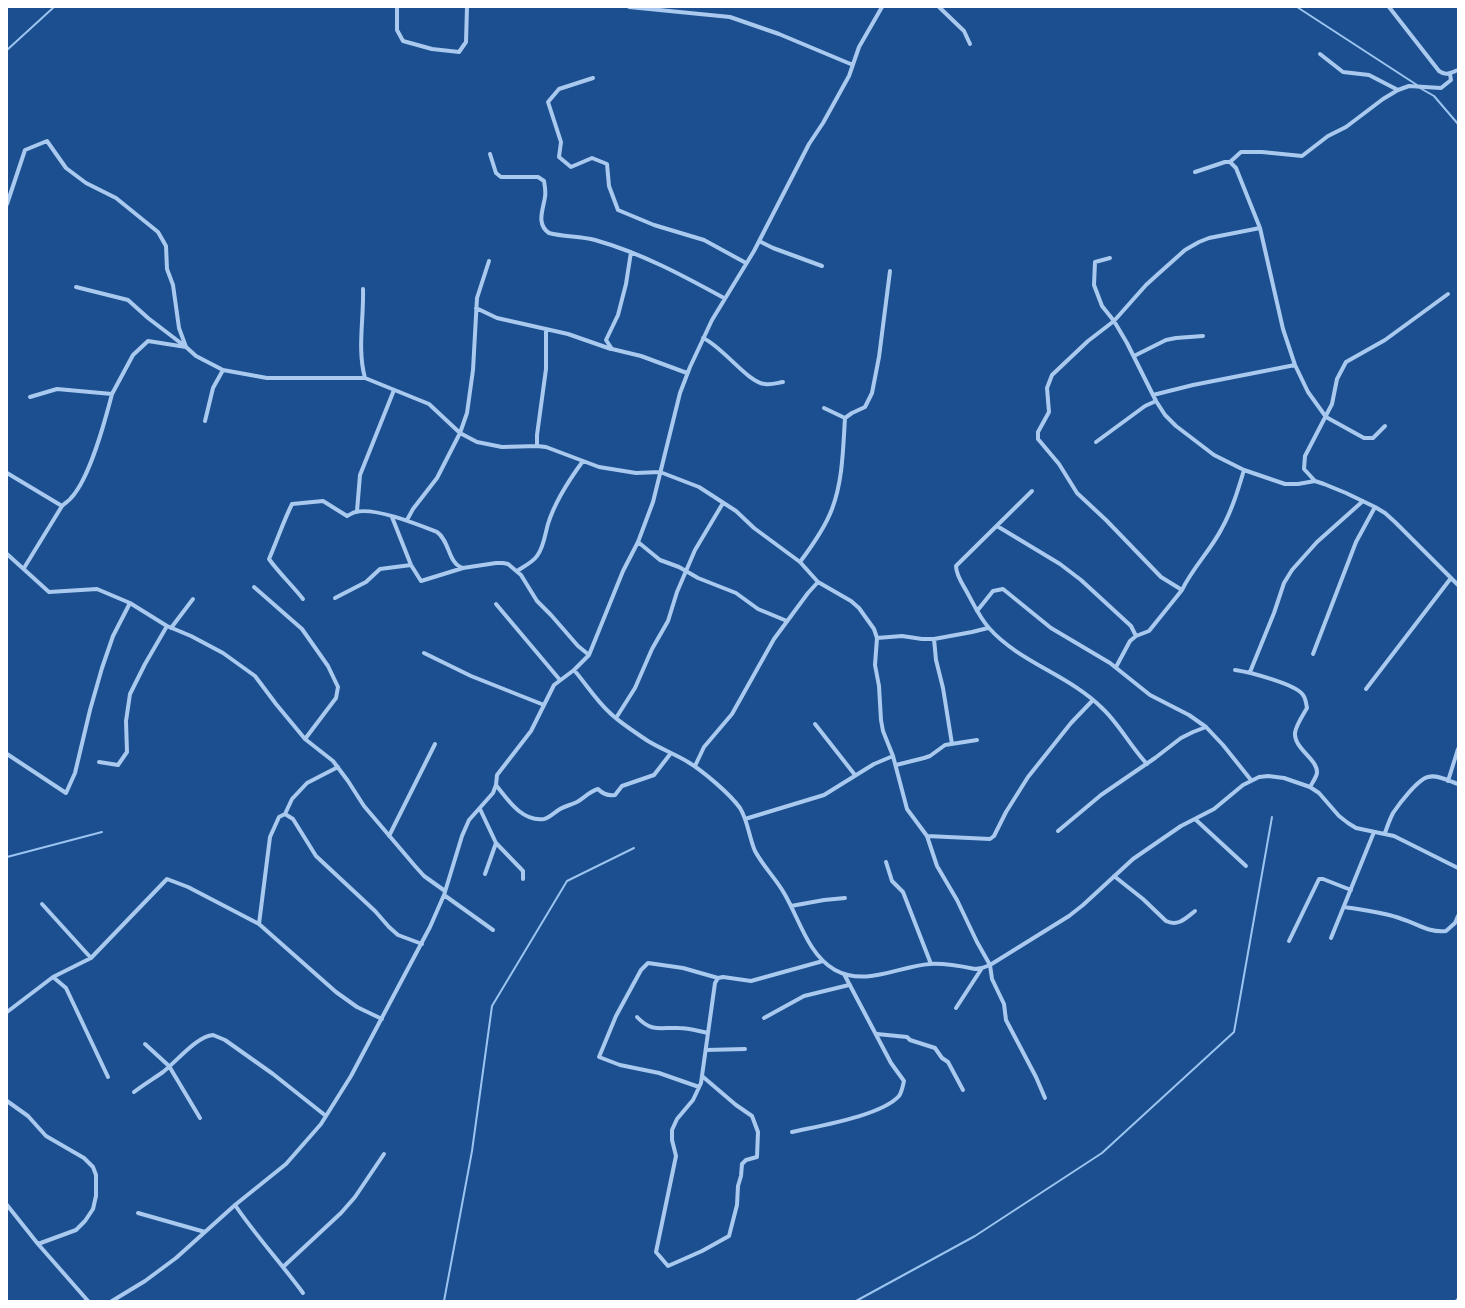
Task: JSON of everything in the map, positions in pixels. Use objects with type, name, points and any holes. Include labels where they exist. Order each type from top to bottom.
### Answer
[{"type":"street","points":[[397,7],[397,30],[403,41],[432,49],[459,52],[466,42],[467,7]]},
{"type":"street","points":[[628,7],[730,17],[779,34],[853,66]]},
{"type":"street","points":[[112,1301],[161,1270],[235,1204],[286,1164],[321,1124],[351,1076],[422,944],[445,893],[468,820],[480,809],[493,793],[497,775],[531,731],[554,685],[574,670],[589,655],[623,571],[638,542],[653,502],[680,392],[687,373],[724,298],[759,241],[809,144],[823,123],[849,76],[859,47],[882,7]]},
{"type":"street","points":[[939,7],[964,31],[970,44]]},
{"type":"street","points":[[1389,7],[1439,71],[1444,74],[1450,74],[1458,70]]},
{"type":"street","points":[[1320,54],[1343,72],[1369,76],[1398,90]]},
{"type":"street","points":[[1195,172],[1225,162],[1230,162],[1241,152],[1262,152],[1302,156],[1328,136],[1346,127],[1382,99],[1398,90],[1408,86],[1441,88],[1451,80],[1450,74]]},
{"type":"street","points":[[593,78],[559,89],[548,102],[561,142],[559,157],[571,167],[592,158],[607,164],[609,186],[618,210],[654,225],[704,240],[746,263]]},
{"type":"street","points":[[7,204],[25,150],[46,141],[66,168],[86,183],[116,198],[158,232],[166,246],[166,269],[173,285],[179,328],[186,347]]},
{"type":"street","points":[[490,154],[496,173],[501,177],[538,177],[544,181],[546,192],[541,215],[542,224],[545,230],[549,233],[593,239],[650,259],[724,298]]},
{"type":"street","points":[[1230,162],[1236,168],[1260,228],[1283,329],[1295,365],[1308,392],[1326,417],[1364,438],[1373,438],[1385,426]]},
{"type":"street","points":[[1182,590],[1161,577],[1106,520],[1077,493],[1059,464],[1038,439],[1038,432],[1049,412],[1047,388],[1052,375],[1088,341],[1114,321],[1146,285],[1185,250],[1209,238],[1260,228]]},
{"type":"street","points":[[759,241],[773,248],[822,266]]},
{"type":"street","points":[[612,349],[606,340],[618,315],[626,284],[631,252]]},
{"type":"street","points":[[1110,258],[1095,262],[1094,284],[1102,306],[1114,321],[1134,356],[1156,401],[1165,415],[1176,426],[1214,455],[1244,470],[1285,484],[1298,484],[1315,481]]},
{"type":"street","points":[[407,520],[413,509],[437,478],[460,433],[467,413],[473,370],[477,298],[489,261]]},
{"type":"street","points":[[845,418],[865,407],[872,393],[879,357],[890,271]]},
{"type":"street","points":[[76,287],[128,300],[196,356],[223,370],[267,378],[365,378],[429,404],[460,433],[477,442],[502,447],[546,447],[599,466],[636,473],[660,472],[693,484],[736,511],[754,528],[800,562],[818,582],[851,601],[859,608],[874,629],[877,638],[875,665],[879,686],[881,720],[883,731],[896,765],[906,809],[927,836],[937,866],[958,900],[977,942],[990,965],[992,979],[1004,1004],[1006,1020],[1022,1053],[1031,1066],[1045,1098]]},
{"type":"street","points":[[363,289],[361,317],[362,367],[365,378]]},
{"type":"street","points":[[1448,294],[1385,340],[1346,362],[1339,374],[1332,404],[1305,456],[1304,468],[1315,481],[1346,493],[1385,513],[1458,585]]},
{"type":"street","points":[[476,308],[497,318],[568,334],[612,349],[641,356],[687,373]]},
{"type":"street","points":[[537,446],[537,435],[546,369],[546,329]]},
{"type":"street","points":[[1134,356],[1166,340],[1203,336]]},
{"type":"street","points":[[704,338],[714,343],[758,383],[771,384],[783,382]]},
{"type":"street","points":[[24,568],[62,506],[72,498],[88,470],[112,394],[133,355],[148,341],[186,347]]},
{"type":"street","points":[[1153,395],[1193,385],[1295,365]]},
{"type":"street","points":[[205,421],[214,388],[223,370]]},
{"type":"street","points":[[30,397],[57,389],[112,394]]},
{"type":"street","points":[[357,511],[360,475],[394,390]]},
{"type":"street","points":[[1096,442],[1145,406],[1156,401]]},
{"type":"street","points":[[824,408],[845,418]]},
{"type":"street","points":[[800,562],[828,519],[836,499],[843,456],[845,418]]},
{"type":"street","points":[[517,571],[537,556],[545,539],[548,524],[556,505],[569,480],[583,461]]},
{"type":"street","points":[[1116,667],[1130,641],[1136,636],[1149,631],[1182,590],[1222,528],[1231,509],[1244,470]]},
{"type":"street","points":[[7,473],[62,506]]},
{"type":"street","points":[[1032,491],[956,566],[957,574],[988,628],[1008,646],[1079,689],[1104,709],[1132,748],[1146,764]]},
{"type":"street","points":[[1250,672],[1274,613],[1284,583],[1292,570],[1317,542],[1363,501]]},
{"type":"street","points":[[303,599],[294,586],[276,569],[269,559],[292,504],[323,502],[347,516],[357,511],[381,513],[407,520],[442,535],[454,563],[458,567],[463,568]]},
{"type":"street","points":[[616,718],[635,688],[652,650],[668,621],[695,550],[723,503]]},
{"type":"street","points":[[1312,654],[1356,542],[1375,507]]},
{"type":"street","points":[[392,517],[411,565],[421,581],[463,568],[503,562],[517,571],[537,601],[578,646],[589,655]]},
{"type":"street","points":[[997,526],[1060,564],[1131,626],[1136,636]]},
{"type":"street","points":[[638,542],[654,557],[698,578],[736,593],[758,609],[787,621]]},
{"type":"street","points":[[7,554],[49,592],[97,589],[130,603],[169,626],[223,653],[255,676],[276,704],[306,739],[338,767],[358,798],[424,876],[493,930]]},
{"type":"street","points":[[335,598],[366,582],[380,568],[411,565]]},
{"type":"street","points":[[1366,689],[1450,578]]},
{"type":"street","points":[[695,766],[704,747],[732,714],[771,644],[818,582]]},
{"type":"street","points":[[254,587],[302,630],[328,666],[338,687],[336,698],[306,739]]},
{"type":"street","points":[[977,611],[993,591],[1003,589],[1051,628],[1116,667],[1150,695],[1189,715],[1206,727],[1223,745],[1251,780]]},
{"type":"street","points":[[99,762],[118,765],[127,752],[126,721],[130,694],[145,664],[169,626],[193,599]]},
{"type":"street","points":[[7,754],[66,792],[75,773],[102,668],[113,636],[130,603]]},
{"type":"street","points":[[496,604],[560,680]]},
{"type":"street","points":[[877,638],[902,636],[934,639],[988,628]]},
{"type":"street","points":[[934,639],[936,660],[943,688],[952,744]]},
{"type":"street","points":[[424,654],[471,676],[544,705]]},
{"type":"street","points":[[574,670],[609,712],[616,718],[647,740],[695,766],[731,797],[740,808],[756,852],[791,906],[802,931],[823,961],[835,970],[852,976],[865,976],[892,972],[919,965],[931,964],[975,969],[990,965],[1069,916],[1144,851],[1180,826],[1214,809],[1243,785],[1259,777],[1268,776],[1284,778],[1310,787],[1318,793],[1339,816],[1356,828],[1394,836],[1458,868]]},
{"type":"street","points":[[1235,670],[1250,672],[1296,688],[1303,694],[1307,708],[1295,732],[1295,738],[1316,769],[1317,774],[1310,787]]},
{"type":"street","points":[[927,836],[990,839],[994,836],[1006,812],[1028,777],[1057,739],[1093,700]]},
{"type":"street","points":[[815,724],[855,775]]},
{"type":"street","points":[[1058,831],[1101,795],[1181,738],[1206,727]]},
{"type":"street","points":[[896,765],[930,756],[945,745],[977,740]]},
{"type":"street","points":[[390,836],[435,744]]},
{"type":"street","points":[[1448,781],[1458,749]]},
{"type":"street","points":[[496,785],[506,798],[526,817],[543,819],[560,808],[574,803],[594,790],[598,789],[610,796],[615,795],[622,786],[652,777],[671,753]]},
{"type":"street","points":[[745,819],[824,794],[874,764],[893,756]]},
{"type":"street","points":[[259,924],[270,837],[279,816],[285,814],[292,799],[307,783],[338,767]]},
{"type":"street","points":[[1384,833],[1393,813],[1408,794],[1423,779],[1428,776],[1435,776],[1458,784]]},
{"type":"street","points":[[480,809],[496,843],[523,871],[523,879]]},
{"type":"street","points":[[285,814],[293,819],[316,856],[375,912],[388,927],[398,935],[422,944]]},
{"type":"street","points":[[1196,819],[1246,866]]},
{"type":"street","points":[[1331,938],[1374,832]]},
{"type":"street","points":[[485,874],[496,843]]},
{"type":"street","points":[[886,862],[892,881],[903,892],[931,964]]},
{"type":"street","points":[[1114,876],[1143,899],[1166,921],[1177,924],[1195,911]]},
{"type":"street","points":[[7,1012],[54,977],[91,958],[167,879],[259,924],[336,992],[357,1007],[382,1019]]},
{"type":"street","points":[[1289,941],[1319,879],[1351,890]]},
{"type":"street","points":[[791,906],[845,898]]},
{"type":"street","points":[[42,904],[91,958]]},
{"type":"street","points":[[1344,907],[1402,919],[1432,931],[1446,932],[1455,923],[1458,916]]},
{"type":"street","points":[[699,1087],[659,1073],[620,1065],[599,1057],[616,1016],[642,970],[648,963],[660,966],[683,968],[718,978],[723,977],[751,981],[823,961]]},
{"type":"street","points":[[956,1008],[982,968]]},
{"type":"street","points":[[792,1132],[839,1122],[884,1106],[900,1095],[904,1081],[891,1063],[844,974]]},
{"type":"street","points":[[54,977],[66,988],[108,1077]]},
{"type":"street","points":[[702,1076],[736,1105],[752,1116],[758,1132],[757,1157],[746,1160],[742,1164],[738,1186],[737,1205],[729,1236],[702,1251],[668,1266],[656,1252],[676,1156],[672,1140],[672,1130],[678,1118],[693,1100],[699,1087],[706,1050],[715,983],[718,978]]},
{"type":"street","points":[[764,1018],[804,996],[849,985]]},
{"type":"street","points":[[637,1017],[647,1025],[660,1029],[680,1028],[708,1033]]},
{"type":"street","points":[[134,1092],[169,1066],[195,1044],[213,1034],[225,1040],[272,1074],[326,1116]]},
{"type":"street","points":[[877,1034],[907,1037],[910,1040],[935,1048],[948,1062],[963,1090]]},
{"type":"street","points":[[145,1044],[169,1066],[200,1118]]},
{"type":"street","points":[[706,1050],[745,1049]]},
{"type":"street","points":[[7,1101],[28,1116],[46,1136],[84,1158],[92,1167],[96,1175],[96,1196],[93,1210],[85,1221],[76,1230],[38,1244]]},
{"type":"street","points":[[283,1267],[341,1213],[384,1154]]},
{"type":"street","points":[[235,1204],[247,1222],[303,1293]]},
{"type":"street","points":[[7,1205],[38,1244],[88,1301]]},
{"type":"street","points":[[138,1214],[205,1232]]},
{"type":"waterway","points":[[7,50],[54,7]]},
{"type":"waterway","points":[[1297,7],[1417,85]]},
{"type":"waterway","points":[[1420,88],[1434,96],[1458,124]]},
{"type":"waterway","points":[[856,1301],[975,1236],[1102,1153],[1234,1032],[1272,817]]},
{"type":"waterway","points":[[7,857],[102,832]]},
{"type":"waterway","points":[[444,1301],[472,1151],[492,1006],[567,881],[634,848]]}]
